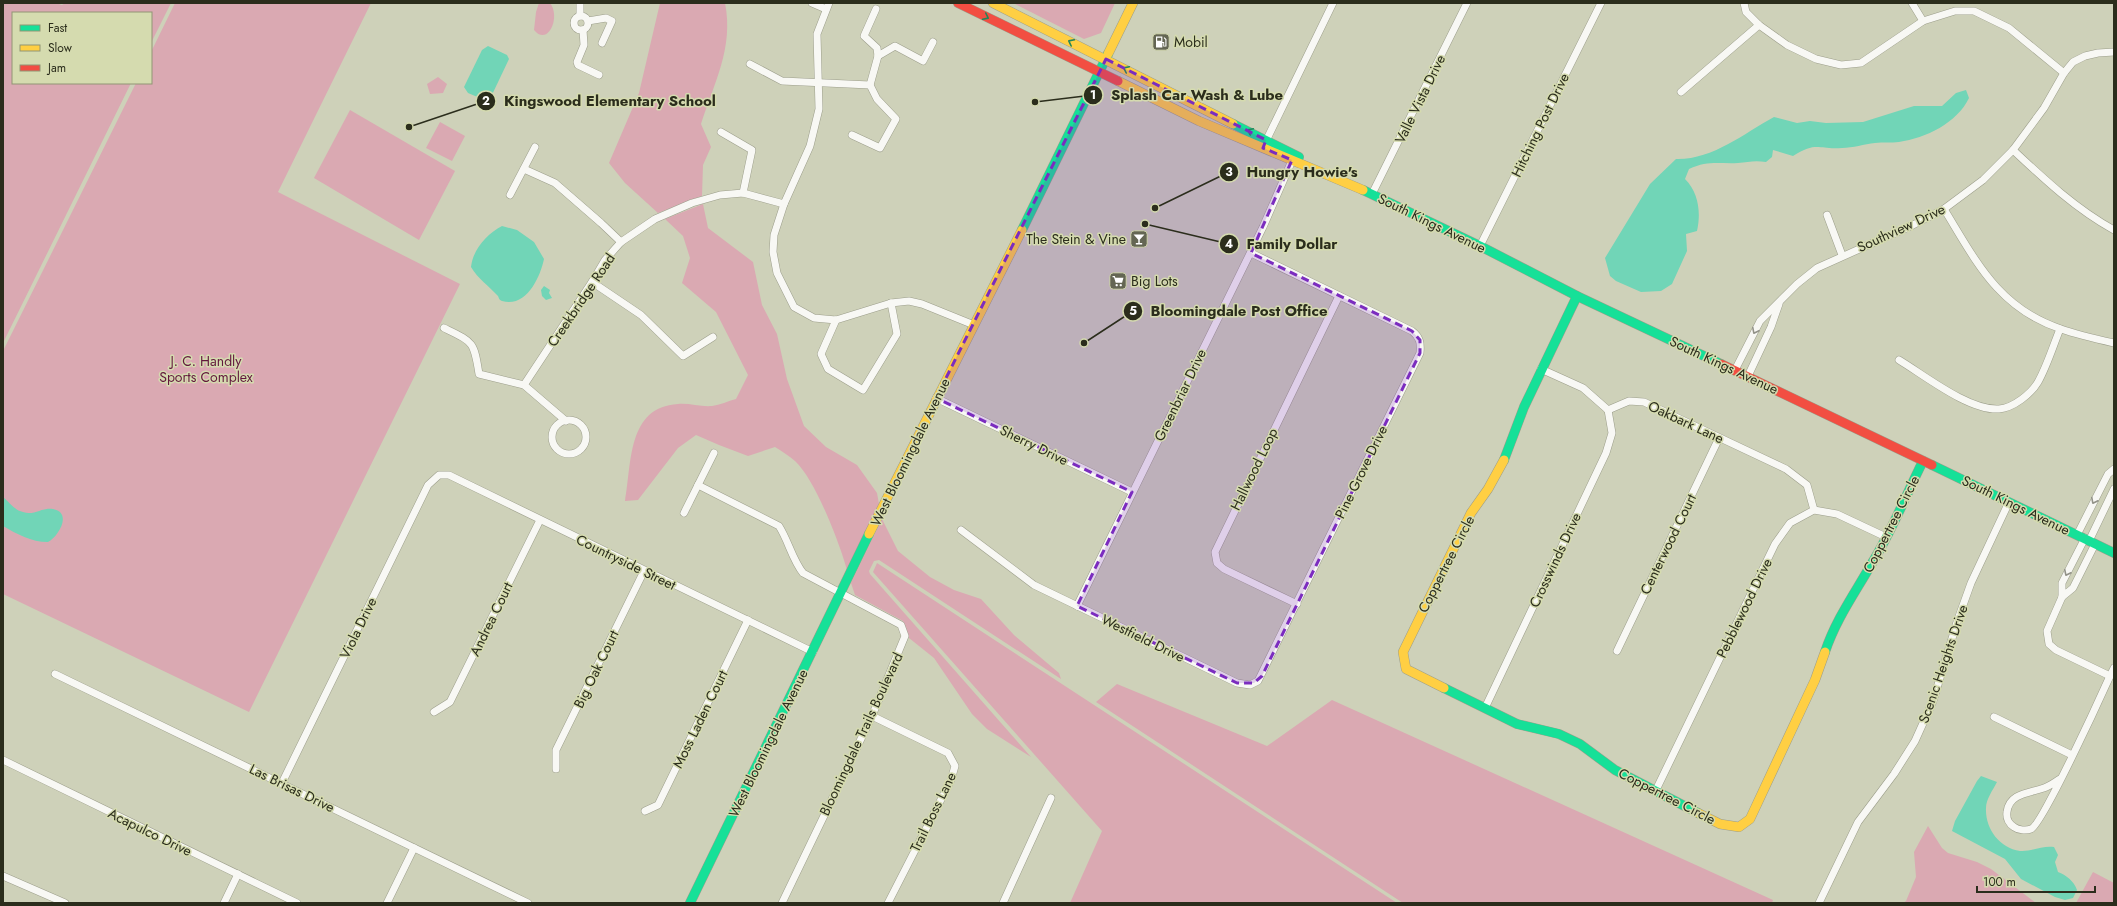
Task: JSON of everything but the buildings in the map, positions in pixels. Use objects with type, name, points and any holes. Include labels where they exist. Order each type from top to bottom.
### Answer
[{"type":"street","points":[[580,3],[580,16],[576,19],[574,26],[577,29],[583,30]]},
{"type":"street","points":[[812,3],[828,6],[817,34],[817,60],[820,83],[819,109],[810,146],[784,204],[774,241],[773,252],[777,273],[794,307],[814,318],[836,320],[891,303],[909,301],[922,304],[974,326]]},
{"type":"street","name":"South Kings Avenue","points":[[958,3],[1199,121],[1264,144]]},
{"type":"street","name":"South Kings Avenue","points":[[993,3],[1106,59],[1264,144],[1372,194],[1480,246],[1577,296],[1748,376],[2114,553]]},
{"type":"street","name":"West Bloomingdale Avenue","points":[[690,903],[813,652],[876,519],[936,398],[974,326],[1133,3]]},
{"type":"street","points":[[1264,144],[1333,3]]},
{"type":"street","name":"Valle Vista Drive","points":[[1372,194],[1467,3]]},
{"type":"street","name":"Hitching Post Drive","points":[[1480,246],[1601,3]]},
{"type":"street","points":[[1744,3],[1746,12],[1759,25],[1787,45],[1808,55],[1841,65],[1861,63],[1923,21],[1955,11],[1974,11],[2009,28],[2064,73]]},
{"type":"street","points":[[1912,3],[1923,21]]},
{"type":"street","points":[[852,135],[880,148],[896,119],[877,99],[870,85],[878,56],[877,48],[864,36],[876,10]]},
{"type":"street","points":[[580,16],[584,17],[588,21]]},
{"type":"street","points":[[588,21],[606,18],[612,21],[602,43]]},
{"type":"street","points":[[588,21],[587,26],[583,30],[584,45],[577,62],[578,65],[599,75]]},
{"type":"street","points":[[1681,92],[1759,25]]},
{"type":"street","points":[[878,56],[894,46],[923,61],[932,42]]},
{"type":"street","name":"Southview Drive","points":[[1735,370],[1760,321],[1797,284],[1817,268],[1842,255],[1913,225],[1944,209],[1983,180],[2013,150],[2044,108],[2064,73],[2074,62],[2085,56],[2114,52]]},
{"type":"street","points":[[750,64],[782,80],[870,85]]},
{"type":"street","points":[[720,132],[752,150],[743,193]]},
{"type":"street","points":[[510,195],[535,147]]},
{"type":"street","points":[[2013,150],[2052,187],[2096,220],[2114,230]]},
{"type":"street","name":"Greenbriar Drive","points":[[1077,606],[1251,253],[1283,184],[1282,181],[1295,158]]},
{"type":"street","points":[[524,168],[554,183],[621,242]]},
{"type":"street","name":"Creekbridge Road","points":[[524,385],[605,260],[621,242],[655,219],[692,203],[720,195],[743,193],[784,204]]},
{"type":"street","points":[[1944,209],[1980,269],[1997,290],[2012,304],[2035,318],[2060,328],[2114,344]]},
{"type":"street","points":[[1827,215],[1842,255]]},
{"type":"street","points":[[1251,253],[1339,296]]},
{"type":"street","points":[[592,282],[641,315],[683,356],[713,337]]},
{"type":"street","name":"Pine Grove Drive","points":[[1297,604],[1420,353],[1420,340],[1412,331],[1339,296]]},
{"type":"street","name":"Hallwood Loop","points":[[1297,604],[1224,569],[1217,563],[1215,552],[1339,296]]},
{"type":"street","name":"Coppertree Circle","points":[[1577,296],[1524,407],[1505,459],[1488,489],[1471,513],[1403,652],[1406,669],[1517,724],[1559,734],[1596,754],[1615,770],[1720,824],[1739,827],[1750,819],[1815,680],[1833,628],[1848,600],[1873,562],[1923,461]]},
{"type":"street","name":"Southview Drive","points":[[1748,376],[1771,327],[1780,302]]},
{"type":"street","points":[[836,320],[821,354],[828,369],[863,390],[897,334],[891,303]]},
{"type":"street","points":[[444,328],[464,338],[474,346],[479,374],[524,385],[566,421],[571,421],[581,426],[585,436],[582,447],[573,454],[563,453],[554,446],[552,441],[553,431],[561,423],[566,421]]},
{"type":"street","points":[[1899,360],[1958,396],[1978,405],[2000,409],[2022,400],[2038,383],[2060,328]]},
{"type":"street","points":[[1541,369],[1583,388],[1608,410]]},
{"type":"street","name":"Sherry Drive","points":[[936,398],[1132,492]]},
{"type":"street","name":"Oakbark Lane","points":[[1608,410],[1629,401],[1644,402],[1786,469],[1807,485],[1814,510]]},
{"type":"street","name":"Crosswinds Drive","points":[[1485,708],[1606,453],[1612,433],[1608,410]]},
{"type":"street","name":"Centerwood Court","points":[[1617,651],[1720,438]]},
{"type":"street","points":[[684,513],[714,453]]},
{"type":"street","points":[[2062,597],[2073,588],[2086,539],[2108,474],[2114,469]]},
{"type":"street","name":"Countryside Street","points":[[439,475],[449,475],[813,652]]},
{"type":"street","name":"Viola Drive","points":[[282,783],[428,485],[439,475]]},
{"type":"street","name":"Bloomingdale Trails Boulevard","points":[[698,485],[779,526],[785,536],[794,561],[803,573],[901,625],[905,636],[872,716],[782,903]]},
{"type":"street","points":[[2110,676],[2056,650],[2049,644],[2047,631],[2062,597],[2062,583],[2114,488]]},
{"type":"street","name":"Scenic Heights Drive","points":[[1819,903],[1858,822],[1894,774],[1915,741],[1933,700],[1957,622],[1971,583],[2009,502]]},
{"type":"street","points":[[1814,510],[1827,510],[1886,537]]},
{"type":"street","name":"Pebblewood Drive","points":[[1656,790],[1775,544],[1790,523],[1814,510]]},
{"type":"street","name":"Andrea Court","points":[[434,712],[450,702],[540,520]]},
{"type":"street","name":"Westfield Drive","points":[[961,530],[1034,585],[1237,683],[1246,685],[1254,683],[1262,676],[1297,604]]},
{"type":"street","name":"Big Oak Court","points":[[556,769],[556,750],[644,571]]},
{"type":"street","name":"Moss Laden Court","points":[[645,811],[658,806],[748,620]]},
{"type":"street","points":[[2060,779],[2046,787],[2012,799],[2007,806],[2006,816],[2013,827],[2022,830],[2032,829],[2041,820],[2114,668]]},
{"type":"street","name":"Las Brisas Drive","points":[[55,674],[528,903]]},
{"type":"street","name":"Trail Boss Lane","points":[[872,716],[948,753],[956,766],[951,780],[888,903]]},
{"type":"street","points":[[1994,717],[2072,755]]},
{"type":"street","name":"Acapulco Drive","points":[[3,760],[297,903]]},
{"type":"street","points":[[1003,903],[1051,798]]},
{"type":"street","points":[[387,903],[414,848]]},
{"type":"street","points":[[224,903],[238,874]]},
{"type":"street","points":[[3,876],[65,903]]},
{"type":"highlighted area","points":[[1106,59],[1266,140],[1263,148],[1292,160],[1251,253],[1412,331],[1420,340],[1420,353],[1262,676],[1254,683],[1237,683],[1077,606],[1132,492],[936,398]]},
{"type":"green space","points":[[3,3],[56,3],[62,5],[65,3],[171,3],[152,41],[152,12],[12,12],[12,84],[131,84],[3,343]]},
{"type":"green space","name":"J. C. Handly Sports Complex","points":[[175,3],[371,3],[278,192],[460,284],[249,712],[3,594],[3,351],[136,84],[152,84],[152,50]]},
{"type":"green space","points":[[539,3],[550,3],[553,9],[554,16],[551,28],[548,33],[544,35],[539,34],[534,30],[536,12]]},
{"type":"green space","points":[[660,3],[725,3],[727,35],[725,50],[717,80],[701,124],[711,147],[703,165],[702,196],[658,213],[625,183],[609,163],[639,93]]},
{"type":"green space","points":[[1013,3],[1115,3],[1101,33],[1084,39]]},
{"type":"green space","points":[[438,77],[447,84],[443,93],[430,94],[427,84]]},
{"type":"green space","points":[[350,110],[455,171],[419,240],[314,178]]},
{"type":"green space","points":[[440,122],[465,136],[452,161],[426,148]]},
{"type":"green space","points":[[703,204],[708,228],[753,262],[762,305],[777,334],[787,379],[804,426],[826,447],[857,465],[877,493],[879,504],[847,570],[833,529],[811,482],[795,461],[775,447],[748,456],[696,435],[678,448],[638,500],[625,501],[631,454],[635,439],[641,426],[649,415],[661,407],[678,404],[712,406],[736,399],[748,375],[716,312],[682,283],[690,258],[683,236],[665,219]]},
{"type":"green space","points":[[882,519],[898,551],[930,577],[954,590],[981,599],[1014,635],[1059,673],[1061,679],[879,560],[874,561],[869,571],[870,574],[1031,757],[987,729],[972,714],[934,658],[909,638],[903,621],[855,595],[851,583]]},
{"type":"green space","points":[[877,563],[1397,903],[1070,903],[1102,831],[873,572]]},
{"type":"green space","points":[[1117,684],[1267,746],[1332,700],[1773,900],[1772,903],[1403,903],[1096,702]]},
{"type":"green space","points":[[1928,826],[1942,848],[1948,853],[1977,862],[1991,869],[2036,903],[1903,903],[1906,901],[1916,877],[1914,852]]},
{"type":"green space","points":[[2093,872],[2114,883],[2114,903],[2076,903]]},
{"type":"water","points":[[488,46],[507,55],[509,59],[490,99],[487,101],[468,93],[464,87],[482,50]]},
{"type":"water","points":[[1966,90],[1969,98],[1957,115],[1940,128],[1920,137],[1896,142],[1846,148],[1813,147],[1801,151],[1793,156],[1773,150],[1772,157],[1766,162],[1708,163],[1689,169],[1685,179],[1693,190],[1698,204],[1699,217],[1697,231],[1686,234],[1687,251],[1672,284],[1661,291],[1641,292],[1616,281],[1610,276],[1605,258],[1650,184],[1676,159],[1689,158],[1715,151],[1774,117],[1797,123],[1810,121],[1826,123],[1863,122],[1914,106],[1942,106],[1956,93]]},
{"type":"water","points":[[502,226],[517,230],[534,242],[544,259],[539,275],[530,290],[525,296],[511,302],[500,300],[471,267],[472,260],[478,248],[491,233]]},
{"type":"water","points":[[544,286],[550,290],[549,293],[552,298],[546,300],[542,296],[541,290]]},
{"type":"water","points":[[3,497],[15,508],[27,513],[45,509],[59,511],[62,515],[62,525],[56,535],[48,542],[36,541],[24,537],[3,526]]},
{"type":"water","points":[[1981,776],[1997,782],[1988,798],[1986,805],[1988,823],[1995,836],[2006,846],[2020,851],[2054,847],[2058,855],[2055,862],[2058,872],[2069,879],[2077,890],[2073,898],[2065,900],[2055,897],[2021,879],[2005,859],[1952,831],[1955,821]]},
{"type":"traffic: fast","points":[[1022,230],[1108,54]]},
{"type":"traffic: fast","points":[[1233,124],[1299,157]]},
{"type":"traffic: fast","points":[[1363,190],[1480,246],[1577,296],[1721,364]]},
{"type":"traffic: fast","points":[[1504,460],[1524,407],[1577,296]]},
{"type":"traffic: fast","points":[[1825,652],[1840,617],[1886,538],[1923,461]]},
{"type":"traffic: fast","points":[[1932,465],[2114,553]]},
{"type":"traffic: fast","points":[[690,903],[869,534]]},
{"type":"traffic: fast","points":[[1444,688],[1517,724],[1559,734],[1580,744],[1615,770],[1698,813]]},
{"type":"traffic: slow","points":[[993,3],[1233,124]]},
{"type":"traffic: slow","points":[[1108,54],[1133,3]]},
{"type":"traffic: slow","points":[[1118,81],[1199,121],[1363,190]]},
{"type":"traffic: slow","points":[[869,534],[1022,230]]},
{"type":"traffic: slow","points":[[1444,688],[1406,669],[1403,652],[1471,513],[1488,489],[1504,460]]},
{"type":"traffic: slow","points":[[1698,813],[1720,824],[1739,827],[1750,819],[1815,680],[1825,652]]},
{"type":"traffic: jam","points":[[958,3],[1118,81]]},
{"type":"traffic: jam","points":[[1721,364],[1932,465]]},
{"type":"place","name":"Mobil","points":[[1161,42]]},
{"type":"place","name":"Splash Car Wash & Lube","points":[[1035,102]]},
{"type":"place","name":"Kingswood Elementary School","points":[[409,127]]},
{"type":"place","name":"Hungry Howie's","points":[[1155,208]]},
{"type":"place","name":"Family Dollar","points":[[1145,224]]},
{"type":"place","name":"The Stein & Vine","points":[[1139,239]]},
{"type":"place","name":"Big Lots","points":[[1118,281]]},
{"type":"place","name":"Bloomingdale Post Office","points":[[1084,343]]}]
